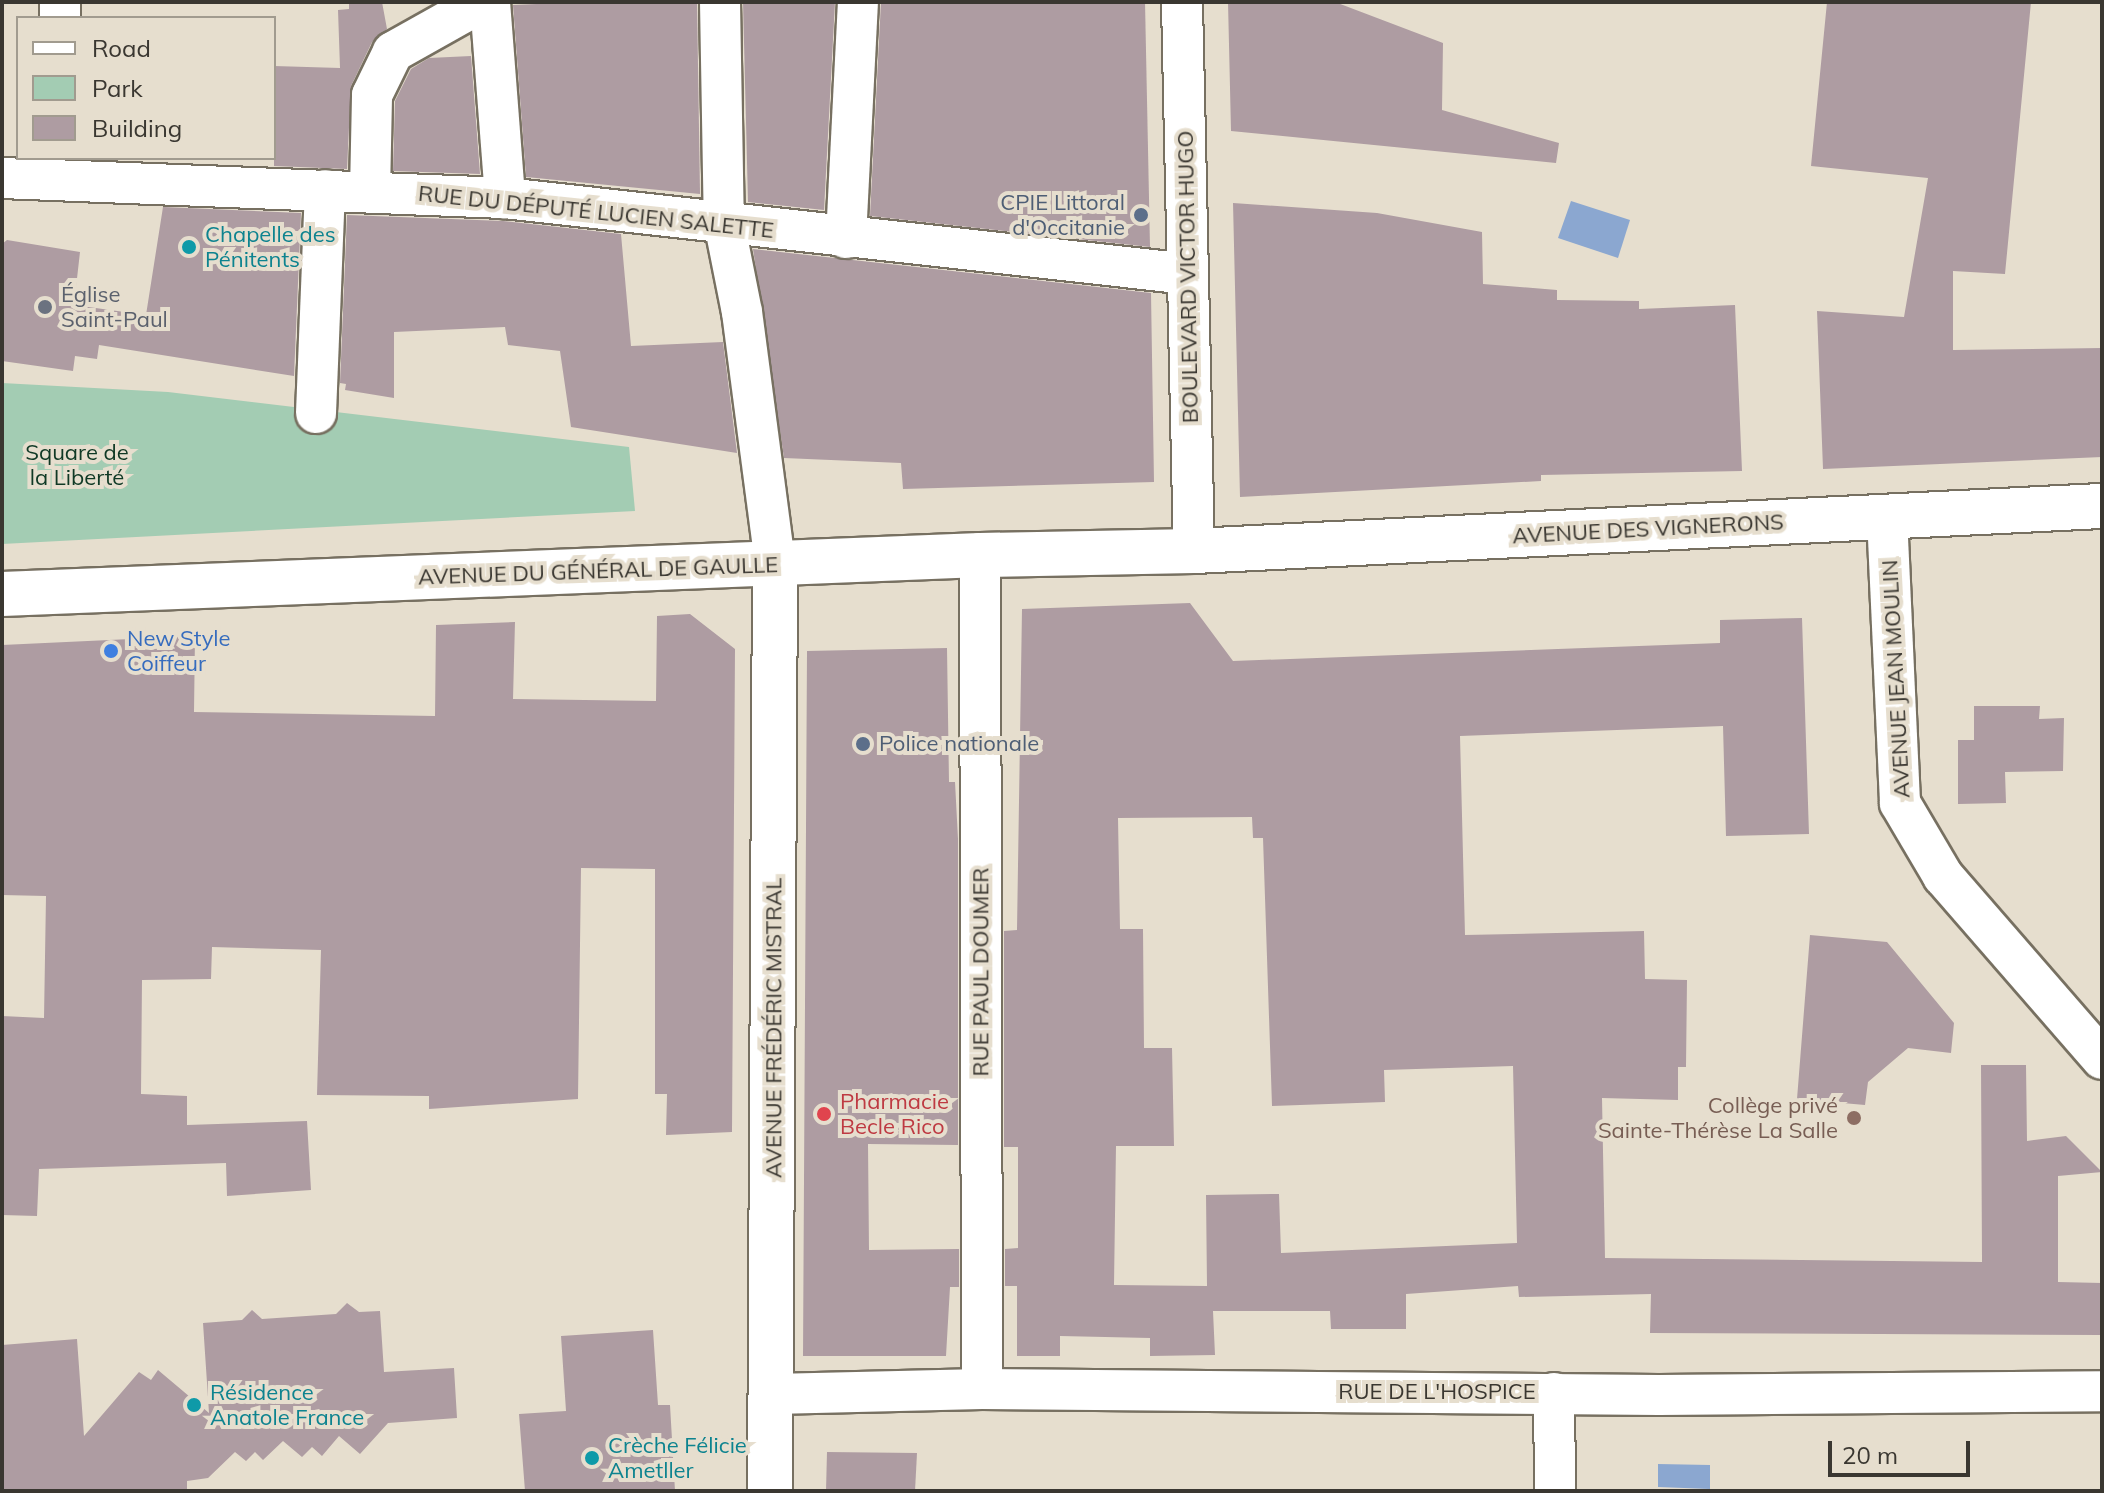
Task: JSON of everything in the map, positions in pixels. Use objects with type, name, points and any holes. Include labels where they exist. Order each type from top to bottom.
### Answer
[{"type":"main road","name":"AVENUE DES VIGNERONS","points":[[1194,551],[2102,506]]},
{"type":"main road","name":"AVENUE DU GÉNÉRAL DE GAULLE","points":[[2,594],[980,555],[1194,551]]},
{"type":"main road","name":"AVENUE FRÉDÉRIC MISTRAL","points":[[770,1491],[773,1394],[775,564]]},
{"type":"street","points":[[370,192],[372,95],[393,52],[482,2]]},
{"type":"street","points":[[490,2],[505,198]]},
{"type":"street","points":[[720,2],[724,222],[742,312],[775,564]]},
{"type":"street","points":[[846,238],[858,2]]},
{"type":"street","name":"BOULEVARD VICTOR HUGO","points":[[1182,2],[1194,551]]},
{"type":"street","name":"RUE DU DÉPUTÉ LUCIEN SALETTE","points":[[2,178],[60,167],[325,190],[505,198],[1188,274]]},
{"type":"street","points":[[316,413],[325,190]]},
{"type":"street","name":"AVENUE JEAN MOULIN","points":[[1887,516],[1900,803],[1943,876],[2102,1059]]},
{"type":"street","name":"RUE PAUL DOUMER","points":[[980,555],[982,1389]]},
{"type":"street","name":"RUE DE L'HOSPICE","points":[[773,1394],[982,1389],[1554,1393],[2102,1391]]},
{"type":"street","points":[[1554,1393],[1555,1491]]},
{"type":"green space","name":"Square de la Liberté","points":[[2,383],[168,392],[629,447],[635,511],[2,544]]},
{"type":"water","points":[[1571,201],[1630,220],[1618,258],[1558,238]]},
{"type":"water","points":[[1658,1464],[1710,1465],[1710,1489],[1658,1487]]},
{"type":"building","points":[[349,2],[382,2],[387,29],[372,42],[351,86],[347,169],[274,166],[276,66],[340,68],[338,10],[349,9]]},
{"type":"building","points":[[697,2],[700,194],[526,177],[513,5]]},
{"type":"building","points":[[743,2],[835,2],[824,210],[748,202]]},
{"type":"building","points":[[881,2],[1145,2],[1150,247],[870,216]]},
{"type":"building","points":[[1228,2],[1335,2],[1443,43],[1442,110],[1559,143],[1556,163],[1231,131]]},
{"type":"building","points":[[1827,2],[2031,2],[2005,274],[1953,271],[1953,350],[2102,348],[2102,457],[1823,469],[1817,311],[1904,317],[1928,178],[1811,166]]},
{"type":"building","points":[[471,56],[480,174],[393,171],[395,101],[411,69],[429,58]]},
{"type":"building","points":[[1233,203],[1377,213],[1482,232],[1483,284],[1557,290],[1557,300],[1639,301],[1639,309],[1735,305],[1742,471],[1541,475],[1541,481],[1240,497]]},
{"type":"building","points":[[163,207],[301,213],[294,376],[99,345],[97,359],[75,356],[73,371],[2,361],[2,244],[7,240],[80,252],[74,305],[146,315]]},
{"type":"building","points":[[347,215],[503,221],[621,234],[631,346],[723,342],[737,453],[571,427],[560,351],[508,345],[505,327],[394,332],[394,398],[345,390],[346,384],[340,383]]},
{"type":"building","points":[[753,249],[1151,293],[1154,482],[903,489],[901,463],[784,458]]},
{"type":"building","points":[[1190,603],[1233,661],[1720,643],[1720,620],[1802,618],[1809,834],[1726,836],[1723,726],[1460,736],[1465,935],[1644,931],[1645,979],[1687,980],[1686,1067],[1678,1067],[1678,1100],[1602,1098],[1605,1258],[1982,1262],[1981,1065],[2026,1065],[2027,1141],[2066,1136],[2102,1172],[2058,1176],[2058,1282],[2102,1283],[2102,1335],[1650,1333],[1651,1294],[1519,1297],[1518,1286],[1406,1294],[1406,1329],[1331,1329],[1330,1311],[1213,1311],[1215,1355],[1150,1356],[1150,1338],[1060,1336],[1060,1356],[1017,1356],[1017,1286],[1005,1286],[1005,1249],[1018,1248],[1018,1147],[1004,1147],[1004,931],[1017,930],[1022,609]],"holes":[[[1252,817],[1253,838],[1263,838],[1272,1106],[1385,1102],[1384,1070],[1513,1066],[1517,1243],[1281,1253],[1279,1194],[1206,1195],[1207,1286],[1114,1285],[1116,1146],[1174,1146],[1172,1048],[1144,1048],[1143,929],[1120,929],[1118,818]]]},
{"type":"building","points":[[690,614],[735,649],[732,1132],[666,1135],[667,1094],[655,1094],[655,869],[581,868],[578,1099],[429,1109],[429,1096],[317,1095],[321,950],[212,947],[211,979],[142,980],[141,1094],[187,1096],[187,1125],[307,1121],[311,1190],[227,1196],[226,1163],[39,1169],[37,1216],[2,1215],[2,1016],[44,1018],[46,896],[2,895],[2,645],[195,636],[194,712],[435,716],[436,625],[515,622],[513,699],[656,701],[657,616]]},
{"type":"building","points":[[947,648],[949,782],[955,782],[958,839],[958,1145],[868,1144],[869,1250],[959,1249],[959,1287],[950,1287],[946,1356],[803,1356],[807,651]]},
{"type":"building","points":[[1974,706],[2040,706],[2039,719],[2064,718],[2063,771],[2005,772],[2006,803],[1958,804],[1958,740],[1974,740]]},
{"type":"building","points":[[1810,935],[1887,942],[1954,1023],[1951,1053],[1908,1048],[1868,1082],[1865,1105],[1797,1099]]},
{"type":"building","name":"Résidence Anatole France","points":[[347,1303],[359,1312],[380,1311],[384,1372],[454,1368],[457,1418],[388,1423],[360,1454],[339,1436],[322,1456],[312,1447],[302,1457],[283,1441],[263,1460],[255,1452],[246,1461],[235,1452],[208,1478],[187,1481],[187,1491],[2,1491],[2,1345],[77,1339],[84,1436],[139,1372],[151,1380],[158,1370],[209,1413],[203,1323],[242,1320],[252,1310],[262,1319],[336,1314]]},
{"type":"building","points":[[653,1330],[658,1405],[670,1405],[675,1491],[525,1491],[519,1414],[566,1411],[561,1336]]},
{"type":"building","points":[[827,1452],[917,1453],[915,1491],[826,1491]]},
{"type":"place","name":"CPIE Littoral d'Occitanie","points":[[1141,215]]},
{"type":"place","name":"Chapelle des Pénitents","points":[[189,247]]},
{"type":"place","name":"Église Saint-Paul","points":[[45,307]]},
{"type":"place","name":"New Style Coiffeur","points":[[111,651]]},
{"type":"place","name":"Police nationale","points":[[863,744]]},
{"type":"place","name":"Pharmacie Becle Rico","points":[[824,1114]]},
{"type":"place","name":"Collège privé Sainte-Thérèse La Salle","points":[[1854,1118]]},
{"type":"place","name":"Résidence Anatole France","points":[[194,1405]]},
{"type":"place","name":"Crèche Félicie Ametller","points":[[592,1458]]}]
